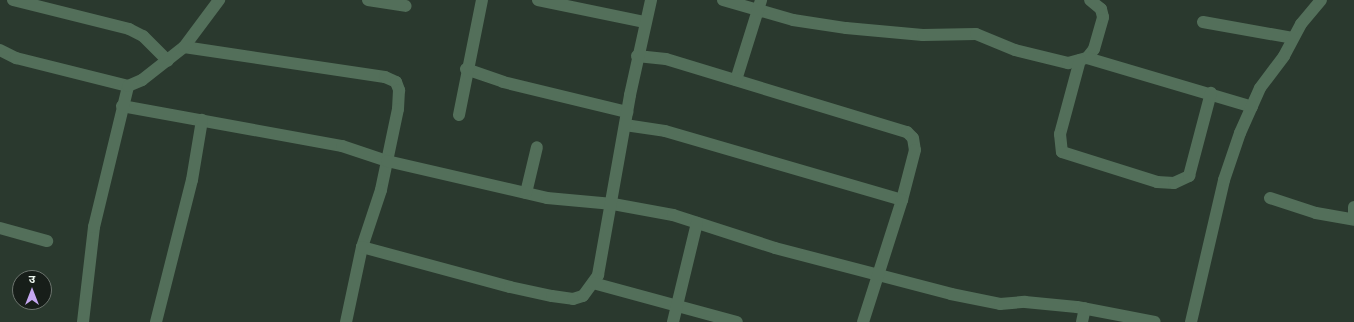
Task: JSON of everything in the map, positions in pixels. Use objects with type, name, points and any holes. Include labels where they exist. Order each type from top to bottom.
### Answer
[{"type":"street","points":[[13,0],[129,29],[143,36],[168,61]]},
{"type":"street","points":[[83,322],[94,227],[128,86],[168,61],[184,47],[219,0]]},
{"type":"street","points":[[368,0],[406,6]]},
{"type":"street","points":[[459,115],[466,69],[482,0]]},
{"type":"street","points":[[538,0],[644,22]]},
{"type":"street","points":[[362,247],[552,296],[573,299],[583,296],[598,275],[613,204],[637,56],[644,22],[651,0]]},
{"type":"street","points":[[723,0],[760,4],[793,20],[846,28],[923,35],[976,34],[1052,61],[1084,59],[1211,93],[1252,107]]},
{"type":"street","points":[[1090,0],[1101,10],[1103,17],[1094,49],[1084,59],[1060,134],[1062,152],[1157,182],[1174,183],[1189,176],[1211,93]]},
{"type":"street","points":[[1191,322],[1224,180],[1252,107],[1260,88],[1293,38],[1321,0]]},
{"type":"street","points":[[736,80],[760,4]]},
{"type":"street","points":[[1203,22],[1293,38]]},
{"type":"street","points":[[184,47],[385,77],[396,82],[399,90],[398,109],[381,190],[362,247],[346,322]]},
{"type":"street","points":[[0,50],[16,58],[128,86]]},
{"type":"street","points":[[637,56],[666,59],[907,132],[913,138],[915,150],[902,200],[864,322]]},
{"type":"street","points":[[466,69],[503,82],[627,112]]},
{"type":"street","points":[[122,106],[334,144],[387,160],[526,193],[613,204],[673,215],[878,276],[1000,304],[1025,302],[1085,308],[1154,322]]},
{"type":"street","points":[[156,322],[192,180],[202,120]]},
{"type":"street","points":[[625,125],[665,131],[902,200]]},
{"type":"street","points":[[526,193],[537,147]]},
{"type":"street","points":[[1270,198],[1316,213],[1354,219],[1354,208]]},
{"type":"street","points":[[672,322],[674,307],[697,223]]},
{"type":"street","points":[[0,228],[47,241]]},
{"type":"street","points":[[593,283],[674,307],[737,322]]},
{"type":"street","points":[[1082,322],[1085,308]]}]
